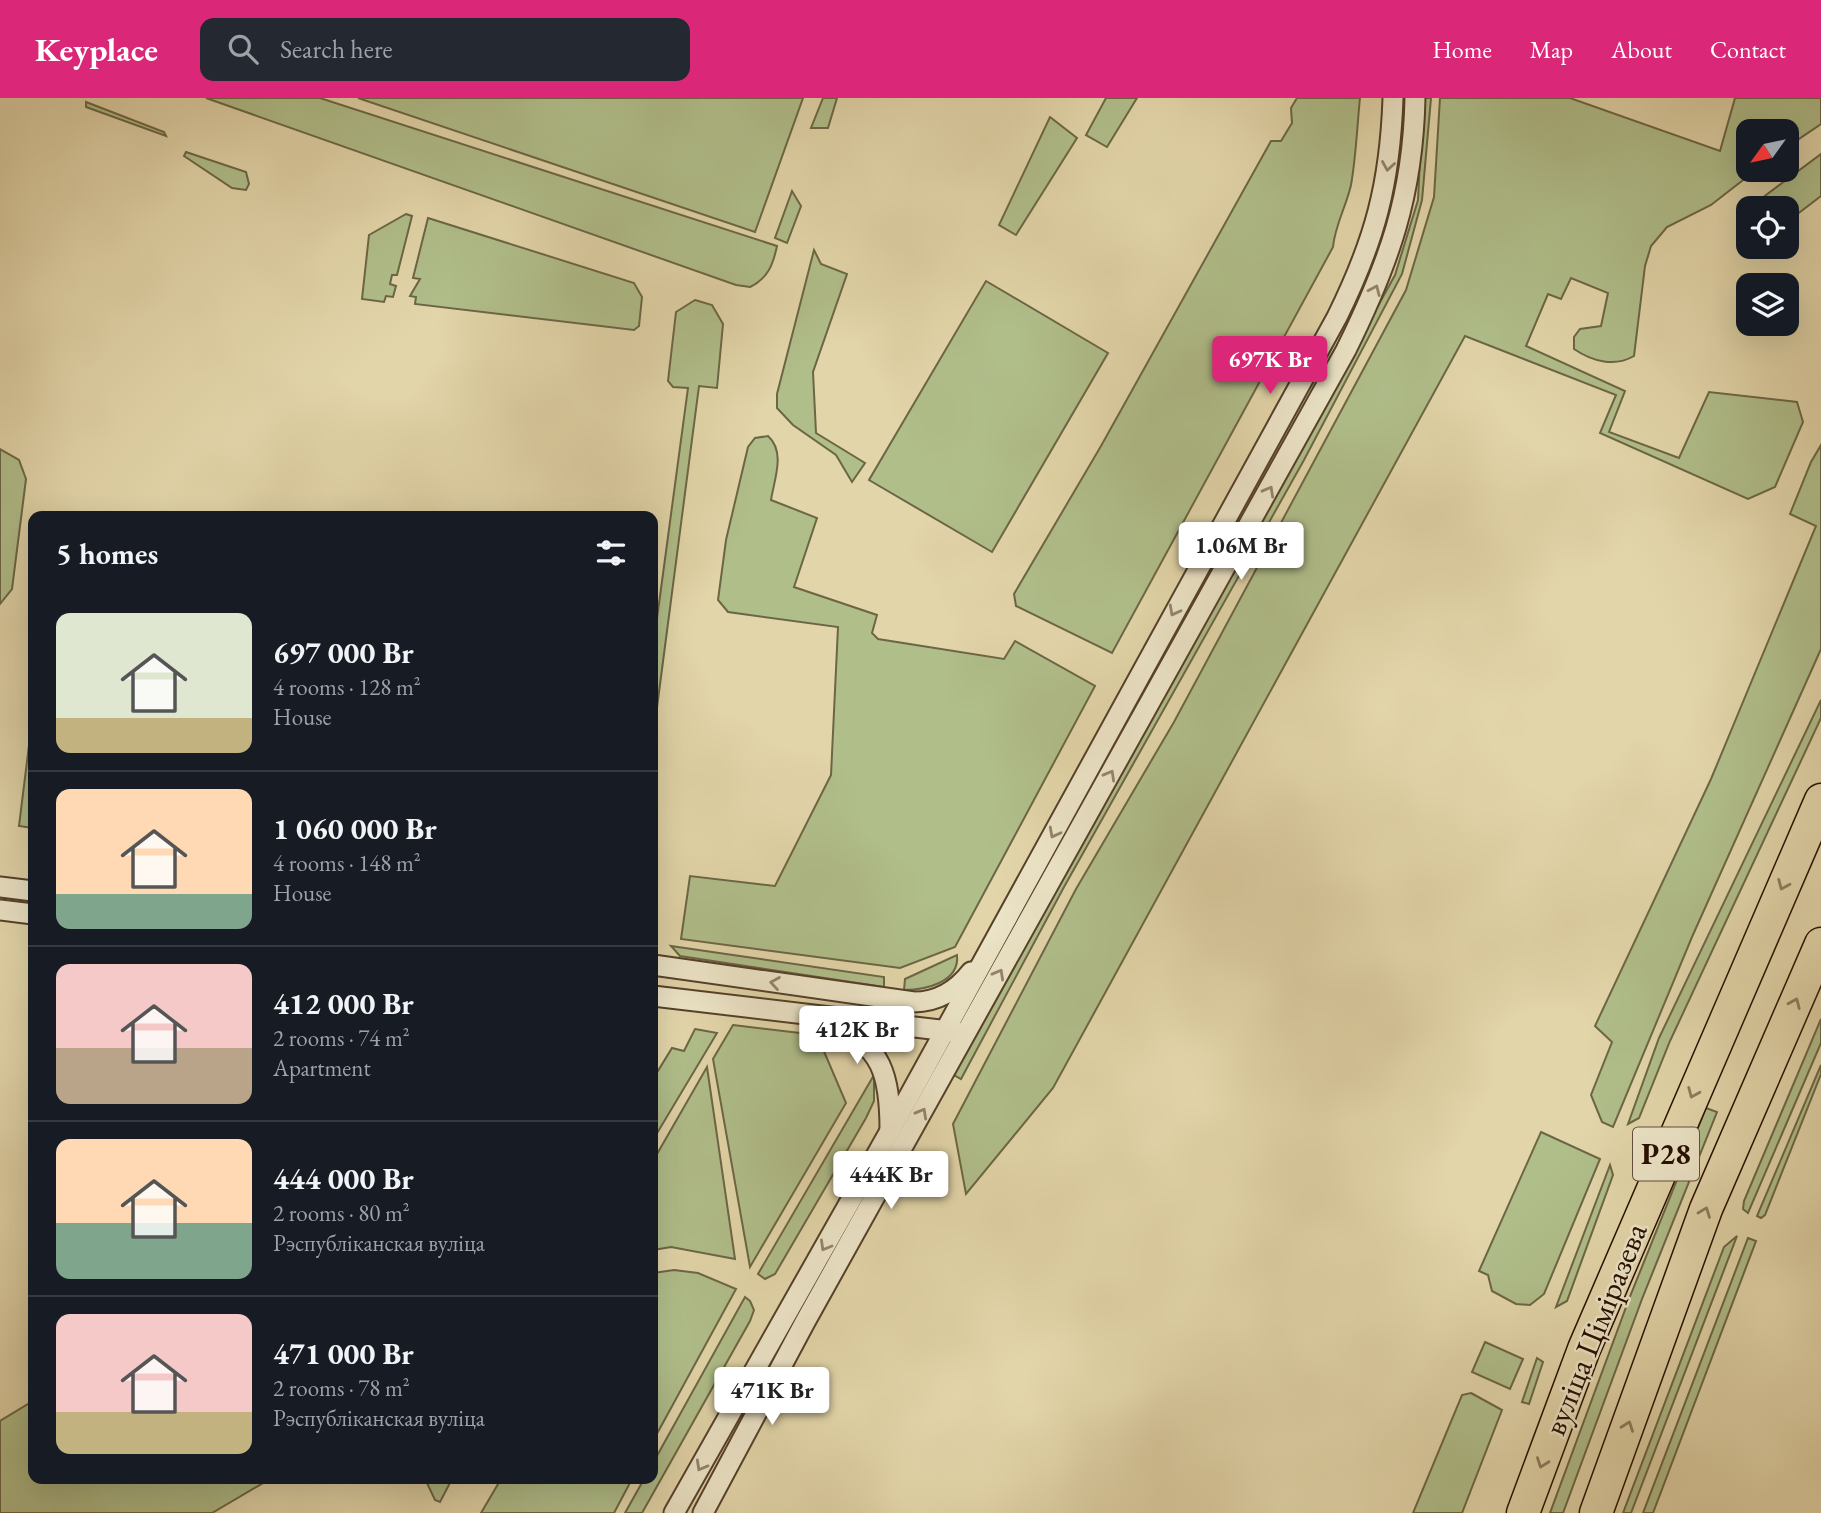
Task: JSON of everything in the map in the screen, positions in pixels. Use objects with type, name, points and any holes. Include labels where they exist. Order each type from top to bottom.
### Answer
[{"type":"main road","name":"вуліца Ціміразева","points":[[1523,1513],[1584,1349],[1813,840],[1821,800]]},
{"type":"main road","name":"вуліца Ціміразева","points":[[1596,1513],[1706,1209],[1821,944]]},
{"type":"street","points":[[674,1513],[996,941],[1363,265],[1382,204],[1391,147],[1393,98]]},
{"type":"street","points":[[703,1513],[805,1322],[1296,442],[1372,297],[1396,233],[1410,176],[1415,98]]},
{"type":"street","points":[[0,887],[28,890]]},
{"type":"street","points":[[0,910],[28,913]]},
{"type":"street","points":[[658,966],[867,997],[921,1002],[952,991],[966,979],[996,941]]},
{"type":"street","points":[[658,997],[806,1015],[950,1024]]},
{"type":"street","points":[[921,1002],[966,1033]]},
{"type":"street","points":[[806,1015],[854,1033],[868,1047],[885,1072],[890,1101],[890,1132]]},
{"type":"green space","points":[[206,98],[320,98],[777,246],[769,270],[761,279],[750,287],[736,285]]},
{"type":"green space","points":[[358,98],[803,98],[755,232]]},
{"type":"green space","points":[[823,98],[837,98],[828,128],[811,128]]},
{"type":"green space","points":[[1106,98],[1137,98],[1107,147],[1086,135]]},
{"type":"green space","points":[[1297,98],[1360,98],[1351,185],[1333,247],[1112,653],[1016,606],[1014,594],[1101,446],[1271,141],[1281,141],[1292,123],[1291,108]]},
{"type":"green space","points":[[1423,98],[1431,98],[1422,200],[1402,274],[1304,460],[1064,887],[961,1079],[954,1075],[1395,275],[1418,200]]},
{"type":"green space","points":[[1440,98],[1570,98],[1720,151],[1735,98],[1821,98],[1821,124],[1799,139],[1799,119],[1736,119],[1736,182],[1741,182],[1711,205],[1667,227],[1651,246],[1645,266],[1634,356],[1604,362],[1574,349],[1574,337],[1580,329],[1601,326],[1608,293],[1571,278],[1561,299],[1548,294],[1526,346],[1625,391],[1609,432],[1679,458],[1709,392],[1797,402],[1803,422],[1775,487],[1748,499],[1600,433],[1616,395],[1465,336],[1053,1088],[966,1194],[953,1124],[1076,889],[1174,722],[1406,290],[1434,197]]},
{"type":"green space","points":[[86,102],[164,132],[166,136],[86,107]]},
{"type":"green space","points":[[1050,117],[1077,138],[1016,235],[999,225]]},
{"type":"green space","points":[[186,152],[246,172],[249,184],[246,190],[232,188],[184,156]]},
{"type":"green space","points":[[1821,154],[1821,196],[1799,213],[1799,196],[1765,196],[1783,182],[1799,182],[1799,170]]},
{"type":"green space","points":[[792,191],[801,206],[787,243],[775,238]]},
{"type":"green space","points":[[406,214],[412,216],[397,275],[392,275],[390,284],[396,286],[393,297],[386,296],[384,302],[362,299],[369,235]]},
{"type":"green space","points":[[428,218],[634,283],[642,297],[639,326],[634,330],[415,304],[416,297],[410,296],[420,279],[413,278]]},
{"type":"green space","points":[[814,250],[821,264],[847,274],[813,372],[816,433],[865,463],[852,482],[836,455],[793,425],[777,408],[777,394]]},
{"type":"green space","points":[[986,281],[1108,353],[992,552],[869,480]]},
{"type":"green space","points":[[695,300],[712,305],[723,324],[717,388],[699,386],[658,700],[658,611],[688,388],[673,387],[668,381],[676,312]]},
{"type":"green space","points":[[768,436],[778,458],[771,500],[817,518],[794,587],[877,615],[872,633],[878,639],[1004,659],[1015,641],[1095,686],[955,947],[900,968],[681,939],[690,876],[775,886],[831,775],[838,627],[728,612],[718,600],[726,540],[748,447],[755,438]]},
{"type":"green space","points":[[1821,445],[1821,649],[1692,937],[1613,1127],[1602,1122],[1591,1095],[1612,1042],[1595,1026],[1711,779],[1816,526],[1790,514],[1811,462]]},
{"type":"green space","points":[[0,449],[19,460],[26,479],[12,589],[0,604]]},
{"type":"green space","points":[[1821,700],[1821,718],[1670,1041],[1639,1118],[1628,1124],[1659,1038]]},
{"type":"green space","points":[[28,753],[28,827],[19,826]]},
{"type":"green space","points":[[671,946],[884,977],[884,987],[680,956]]},
{"type":"green space","points":[[957,955],[953,972],[947,978],[930,986],[904,990],[905,979]]},
{"type":"green space","points":[[1821,1019],[1821,1043],[1748,1213],[1743,1209],[1744,1201]]},
{"type":"green space","points":[[733,1025],[817,1035],[846,1103],[750,1267],[713,1059]]},
{"type":"green space","points":[[695,1029],[717,1033],[658,1132],[658,1071],[672,1048],[684,1051]]},
{"type":"green space","points":[[1821,1065],[1821,1074],[1765,1215],[1761,1218],[1757,1216]]},
{"type":"green space","points":[[707,1067],[735,1259],[671,1247],[658,1249],[658,1152]]},
{"type":"green space","points":[[874,1075],[874,1101],[866,1118],[775,1274],[765,1279],[758,1274]]},
{"type":"green space","points":[[1706,1108],[1717,1112],[1642,1299],[1563,1513],[1550,1513],[1629,1299]]},
{"type":"green space","points":[[1541,1132],[1600,1159],[1544,1294],[1530,1305],[1516,1304],[1492,1291],[1488,1275],[1479,1271]]},
{"type":"green space","points":[[1610,1165],[1613,1175],[1567,1301],[1556,1307]]},
{"type":"green space","points":[[1737,1236],[1631,1513],[1623,1513],[1724,1247]]},
{"type":"green space","points":[[1748,1238],[1756,1241],[1653,1513],[1643,1513]]},
{"type":"green space","points":[[674,1270],[698,1273],[736,1289],[658,1432],[658,1272]]},
{"type":"green space","points":[[745,1297],[754,1310],[750,1321],[642,1513],[625,1513],[641,1484],[658,1484],[658,1454]]},
{"type":"green space","points":[[1485,1342],[1523,1359],[1510,1389],[1472,1372]]},
{"type":"green space","points":[[1537,1358],[1543,1362],[1529,1404],[1522,1402]]},
{"type":"green space","points":[[1471,1393],[1502,1410],[1462,1513],[1413,1513],[1462,1395]]},
{"type":"green space","points":[[28,1404],[28,1484],[261,1484],[212,1513],[0,1513],[0,1421]]},
{"type":"green space","points":[[427,1484],[449,1484],[440,1502],[435,1500]]},
{"type":"green space","points":[[498,1484],[629,1484],[614,1513],[481,1513]]}]
